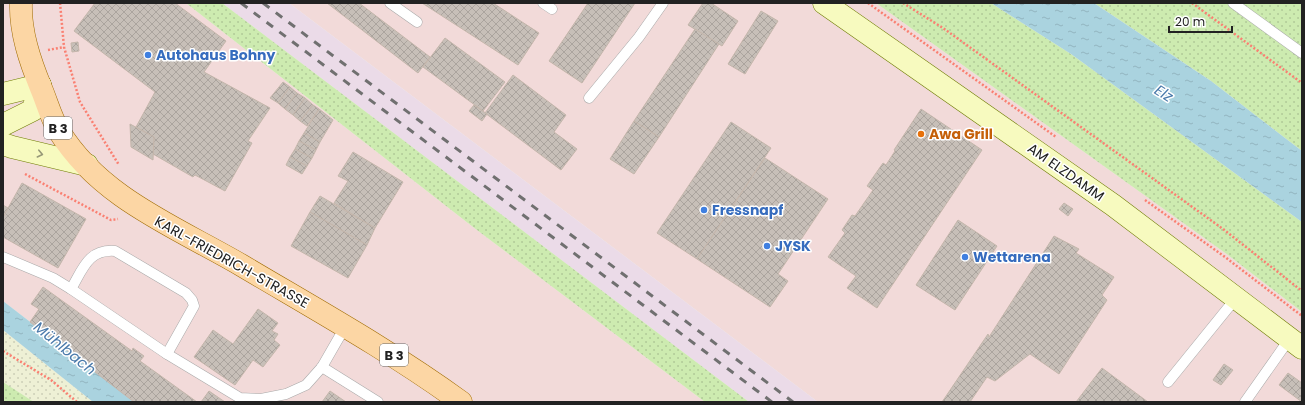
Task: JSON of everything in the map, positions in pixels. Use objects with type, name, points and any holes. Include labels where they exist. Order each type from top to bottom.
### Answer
[{"type":"main road","name":"B 3","points":[[21,3],[28,53],[40,85]]},
{"type":"main road","name":"KARL-FRIEDRICH-STRASSE","points":[[40,85],[59,130],[87,165],[108,186],[148,215],[239,264],[393,354],[461,402]]},
{"type":"street","name":"AM ELZDAMM","points":[[824,3],[1113,206],[1296,343]]},
{"type":"street","points":[[3,94],[40,85]]},
{"type":"street","points":[[3,125],[32,110],[40,85]]},
{"type":"street","points":[[3,144],[12,148],[87,165]]},
{"type":"lane","points":[[390,3],[417,22]]},
{"type":"lane","points":[[543,3],[552,9]]},
{"type":"lane","points":[[589,98],[639,37],[663,3]]},
{"type":"lane","points":[[1233,3],[1302,53]]},
{"type":"lane","points":[[71,289],[88,260],[97,252],[105,250],[115,251],[186,293],[192,300],[194,306],[167,354]]},
{"type":"lane","points":[[3,256],[53,278],[167,354],[240,398],[261,399],[286,394],[306,385],[322,367],[345,327]]},
{"type":"lane","points":[[1168,382],[1236,298]]},
{"type":"lane","points":[[1245,402],[1296,343]]},
{"type":"lane","points":[[322,367],[378,402]]},
{"type":"path","points":[[60,3],[64,47],[80,102],[121,168]]},
{"type":"path","points":[[903,3],[949,33],[1223,229],[1302,290]]},
{"type":"path","points":[[1192,3],[1302,83]]},
{"type":"path","points":[[24,173],[111,220],[148,215]]},
{"type":"path","points":[[3,350],[51,380],[77,402]]},
{"type":"shaded area","points":[[3,3],[186,3],[473,227],[705,402],[134,402],[3,301]]},
{"type":"shaded area","points":[[222,3],[289,3],[818,402],[749,402]]},
{"type":"shaded area","points":[[289,3],[876,3],[1228,255],[1302,312],[1302,402],[818,402]]},
{"type":"green space","points":[[186,3],[222,3],[749,402],[705,402],[473,227]]},
{"type":"green space","points":[[876,3],[991,3],[1071,54],[1302,222],[1302,312],[1228,255]]},
{"type":"green space","points":[[1094,3],[1302,3],[1302,151],[1211,81]]},
{"type":"green space","points":[[3,330],[93,402],[34,402],[3,382]]},
{"type":"green space","points":[[3,382],[34,402],[3,402]]},
{"type":"water","name":"Elz","points":[[991,3],[1094,3],[1211,81],[1302,151],[1302,222],[1071,54]]},
{"type":"water","points":[[3,301],[134,402],[93,402],[3,330]]},
{"type":"building","points":[[95,3],[175,3],[226,41],[204,72],[270,108],[248,141],[252,143],[225,191],[195,175],[193,177],[153,154],[154,137],[136,127],[155,92],[74,31]]},
{"type":"building","points":[[327,3],[359,3],[430,57],[418,73]]},
{"type":"building","points":[[422,3],[493,3],[539,33],[518,65]]},
{"type":"building","points":[[588,3],[635,3],[582,83],[549,61]]},
{"type":"building","points":[[703,3],[711,3],[738,21],[722,46],[688,25]]},
{"type":"building","points":[[761,11],[778,21],[745,74],[728,64]]},
{"type":"building","points":[[695,29],[719,44],[659,137],[634,121]]},
{"type":"building","points":[[445,38],[505,82],[483,111],[423,67]]},
{"type":"building","points":[[78,42],[79,51],[72,52],[71,43]]},
{"type":"building","points":[[513,75],[566,115],[554,132],[577,149],[561,170],[485,113]]},
{"type":"building","points":[[283,82],[290,87],[278,103],[270,98]]},
{"type":"building","points":[[290,87],[297,93],[285,109],[278,103]]},
{"type":"building","points":[[297,93],[305,98],[293,115],[285,109]]},
{"type":"building","points":[[305,98],[313,105],[300,121],[293,115]]},
{"type":"building","points":[[313,105],[319,109],[307,126],[300,121]]},
{"type":"building","points":[[474,105],[487,114],[482,121],[469,111]]},
{"type":"building","points":[[319,109],[333,120],[320,142],[304,133]]},
{"type":"building","points":[[921,109],[982,150],[877,308],[847,288],[856,276],[828,257],[845,233],[842,230],[852,215],[855,216],[873,190],[867,186],[883,163],[886,165]]},
{"type":"building","points":[[634,121],[659,137],[634,174],[610,159]]},
{"type":"building","points":[[731,122],[771,148],[697,259],[657,233]]},
{"type":"building","points":[[130,124],[154,137],[153,160],[131,147]]},
{"type":"building","points":[[304,133],[320,142],[316,150],[299,141]]},
{"type":"building","points":[[299,141],[316,150],[312,158],[295,149]]},
{"type":"building","points":[[295,149],[312,158],[307,166],[290,157]]},
{"type":"building","points":[[353,152],[403,182],[375,228],[334,203],[348,181],[338,176]]},
{"type":"building","points":[[290,157],[307,166],[302,174],[286,165]]},
{"type":"building","points":[[765,158],[828,199],[778,274],[788,281],[770,307],[697,259]]},
{"type":"building","points":[[22,183],[86,219],[58,268],[3,237],[3,217]]},
{"type":"building","points":[[320,196],[375,228],[367,245],[310,212]]},
{"type":"building","points":[[1064,203],[1073,209],[1068,216],[1059,209]]},
{"type":"building","points":[[3,205],[8,208],[3,217]]},
{"type":"building","points":[[310,212],[367,245],[348,278],[291,246]]},
{"type":"building","points":[[958,220],[997,246],[955,310],[916,285]]},
{"type":"building","points":[[1054,236],[1079,249],[1076,253],[1114,277],[1102,295],[1107,300],[1059,374],[1030,354],[995,381],[987,377],[970,402],[942,402],[988,334],[989,337]]},
{"type":"building","points":[[43,287],[132,351],[133,348],[144,356],[140,361],[197,402],[134,402],[30,322],[39,309],[31,304]]},
{"type":"building","points":[[258,309],[278,323],[272,331],[278,334],[274,340],[280,345],[263,367],[253,360],[235,385],[194,357],[213,330],[233,344]]},
{"type":"building","points":[[1224,364],[1233,370],[1221,385],[1213,380]]},
{"type":"building","points":[[1102,368],[1148,402],[1076,402]]},
{"type":"building","points":[[1288,373],[1302,383],[1302,402],[1279,385]]},
{"type":"building","points":[[209,391],[225,402],[201,402]]},
{"type":"building","points":[[330,391],[346,402],[322,402]]},
{"type":"railway","points":[[241,3],[772,402]]},
{"type":"railway","points":[[263,3],[793,402]]},
{"type":"place","name":"Autohaus Bohny","points":[[148,55]]},
{"type":"place","name":"Awa Grill","points":[[921,134]]},
{"type":"place","name":"Fressnapf","points":[[704,210]]},
{"type":"place","name":"JYSK","points":[[767,246]]},
{"type":"place","name":"Wettarena","points":[[965,257]]},
{"type":"water label","name":"Mühlbach","points":[[65,348]]}]
